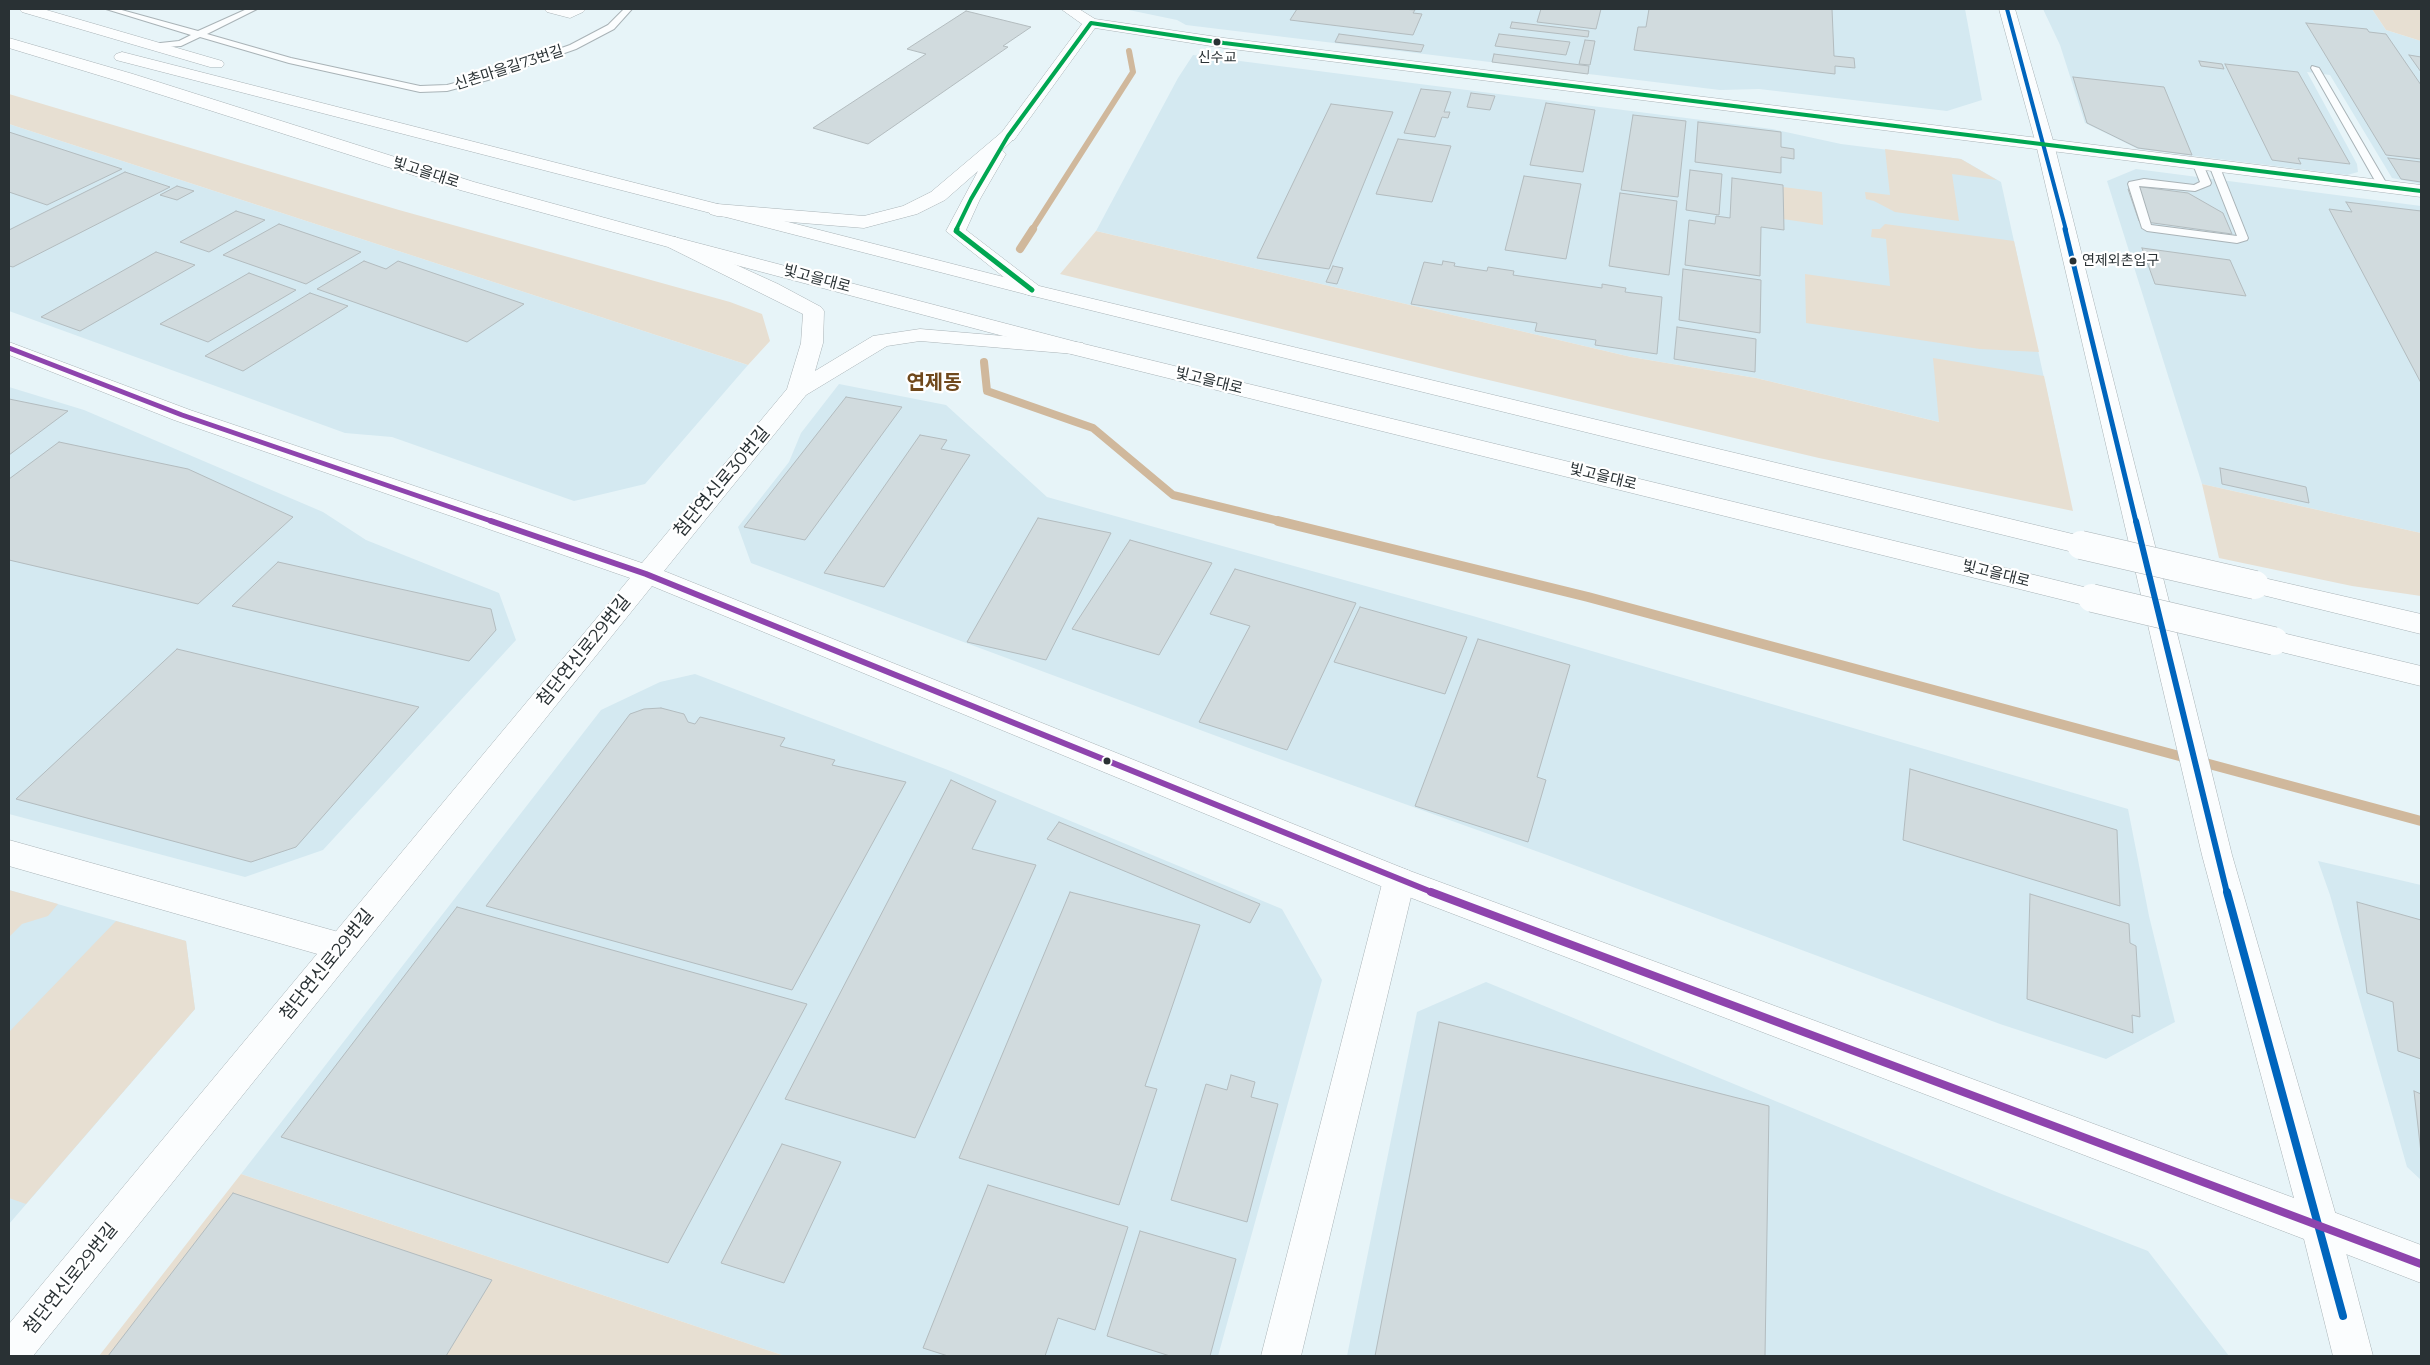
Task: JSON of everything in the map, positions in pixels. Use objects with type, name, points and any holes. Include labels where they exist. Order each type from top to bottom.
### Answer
[{"type":"main road","points":[[27,9],[154,46],[513,158]]},
{"type":"main road","points":[[552,9],[570,13],[578,9]]},
{"type":"main road","points":[[1069,9],[1091,23],[1224,43],[2421,191]]},
{"type":"main road","points":[[2008,9],[2045,144],[2217,855],[2320,1226],[2353,1356]]},
{"type":"main road","points":[[1032,290],[956,231],[971,199],[1008,136],[1091,23]]},
{"type":"main road","name":"빛고을대로","points":[[9,25],[152,66],[1032,290],[2081,545],[2421,624]]},
{"type":"main road","name":"빛고을대로","points":[[9,43],[127,78],[466,186],[675,243],[1079,349],[2092,598],[2421,676]]},
{"type":"main road","points":[[148,103],[466,186]]},
{"type":"main road","points":[[713,210],[864,222],[910,210],[938,196],[1008,136]]},
{"type":"main road","points":[[675,243],[771,288],[814,312],[812,343],[798,390]]},
{"type":"main road","points":[[798,390],[881,341],[920,335],[1079,349]]},
{"type":"main road","points":[[9,348],[182,416],[646,574],[1398,880],[2421,1264]]},
{"type":"main road","name":"첨단연신로30번길","points":[[646,574],[798,390]]},
{"type":"main road","name":"첨단연신로29번길","points":[[9,1355],[646,574]]},
{"type":"main road","points":[[9,853],[342,947]]},
{"type":"main road","points":[[1281,1356],[1398,880]]},
{"type":"lane","name":"신촌마을길73번길","points":[[110,9],[289,60],[420,89],[447,88],[485,78],[573,47],[611,27],[628,9]]},
{"type":"lane","points":[[154,46],[181,43],[253,9]]},
{"type":"lane","points":[[2315,68],[2383,186]]},
{"type":"lane","points":[[2205,164],[2242,238],[2236,240],[2147,228],[2133,184],[2144,182],[2195,188],[2206,183],[2205,164]]},
{"type":"shaded area","points":[[1124,9],[1965,9],[1982,100],[1947,111],[1759,89],[1720,90],[1186,25],[1177,20]]},
{"type":"shaded area","points":[[2043,9],[2372,9],[2386,30],[2421,41],[2421,184],[2392,178],[2330,75],[2307,72],[2357,164],[2358,172],[2347,175],[2138,149],[2085,123],[2060,45]]},
{"type":"shaded area","points":[[2372,9],[2421,9],[2421,41],[2386,30]]},
{"type":"shaded area","points":[[1193,55],[1772,129],[1841,144],[1961,159],[2001,182],[2060,451],[1756,378],[1631,357],[1096,231],[1178,78]]},
{"type":"shaded area","points":[[9,94],[399,210],[730,302],[762,314],[770,341],[748,365],[9,124]]},
{"type":"shaded area","points":[[9,124],[748,365],[645,484],[574,501],[392,437],[345,433],[9,311]]},
{"type":"shaded area","points":[[1885,149],[1961,159],[1997,180],[1952,174],[1959,221],[1895,212],[1866,199],[1865,192],[1890,195]]},
{"type":"shaded area","points":[[2136,169],[2421,206],[2421,533],[2202,484],[2107,181]]},
{"type":"shaded area","points":[[1783,187],[1822,192],[1823,225],[1783,219]]},
{"type":"shaded area","points":[[1885,224],[2014,241],[2039,352],[1980,349],[1806,323],[1805,274],[1890,286],[1886,239],[1871,237],[1872,229],[1880,229]]},
{"type":"shaded area","points":[[1096,231],[1631,357],[1756,378],[1939,422],[1933,358],[2044,376],[2073,511],[1819,458],[1459,373],[1060,274]]},
{"type":"shaded area","points":[[839,384],[946,405],[1047,497],[1473,616],[2128,809],[2149,916],[2175,1022],[2106,1059],[2000,1024],[1547,855],[1246,747],[751,563],[738,527],[789,462],[801,433]]},
{"type":"shaded area","points":[[9,387],[84,410],[323,512],[366,540],[499,593],[516,640],[323,850],[245,877],[9,814]]},
{"type":"shaded area","points":[[2202,484],[2421,533],[2421,596],[2352,586],[2219,558]]},
{"type":"shaded area","points":[[695,674],[948,770],[1282,909],[1322,980],[1218,1356],[785,1356],[241,1174],[601,710],[660,682]]},
{"type":"shaded area","points":[[2318,861],[2421,885],[2421,1180],[2407,1167],[2330,895]]},
{"type":"shaded area","points":[[9,890],[186,941],[195,1009],[9,1224]]},
{"type":"shaded area","points":[[9,890],[58,904],[48,916],[22,924],[9,937]]},
{"type":"shaded area","points":[[116,921],[186,941],[195,1009],[26,1204],[9,1198],[9,1032]]},
{"type":"shaded area","points":[[1486,982],[1999,1193],[2148,1251],[2229,1356],[1347,1356],[1417,1012]]},
{"type":"shaded area","points":[[241,1174],[785,1356],[99,1356]]},
{"type":"building","points":[[1297,9],[1403,9],[1415,10],[1413,13],[1422,14],[1413,35],[1290,20]]},
{"type":"building","points":[[1541,9],[1601,9],[1596,29],[1537,22]]},
{"type":"building","points":[[1649,9],[1832,9],[1834,56],[1854,58],[1855,68],[1835,66],[1835,74],[1634,50],[1638,27],[1646,27]]},
{"type":"building","points":[[966,11],[1031,27],[1003,46],[1008,47],[868,144],[813,128],[926,54],[907,49]]},
{"type":"building","points":[[1512,22],[1589,31],[1588,37],[1510,28]]},
{"type":"building","points":[[2306,23],[2367,29],[2369,32],[2386,34],[2421,85],[2421,159],[2386,155]]},
{"type":"building","points":[[1339,34],[1424,45],[1421,52],[1335,42]]},
{"type":"building","points":[[1499,34],[1570,42],[1566,55],[1495,46]]},
{"type":"building","points":[[1585,40],[1595,41],[1590,65],[1579,64]]},
{"type":"building","points":[[1494,54],[1589,66],[1588,74],[1492,62]]},
{"type":"building","points":[[2409,55],[2421,57],[2421,72]]},
{"type":"building","points":[[2199,61],[2222,64],[2224,69],[2201,66]]},
{"type":"building","points":[[2225,64],[2298,72],[2350,164],[2298,158],[2301,164],[2272,160]]},
{"type":"building","points":[[2073,77],[2164,87],[2192,155],[2138,148],[2087,123]]},
{"type":"building","points":[[1421,89],[1451,92],[1444,112],[1450,112],[1448,118],[1442,117],[1435,137],[1404,133]]},
{"type":"building","points":[[1471,93],[1495,96],[1490,110],[1467,107]]},
{"type":"building","points":[[1546,103],[1595,110],[1583,172],[1530,165]]},
{"type":"building","points":[[1331,104],[1393,112],[1329,269],[1257,258]]},
{"type":"building","points":[[1633,115],[1686,121],[1678,197],[1621,190]]},
{"type":"building","points":[[1698,122],[1781,132],[1781,147],[1794,149],[1794,159],[1781,157],[1781,173],[1695,162]]},
{"type":"building","points":[[9,132],[122,169],[47,205],[9,192]]},
{"type":"building","points":[[1398,139],[1451,146],[1432,202],[1376,194]]},
{"type":"building","points":[[2388,158],[2421,162],[2421,182],[2401,179]]},
{"type":"building","points":[[1690,170],[1722,174],[1719,215],[1686,210]]},
{"type":"building","points":[[125,172],[170,187],[13,267],[9,266],[9,230]]},
{"type":"building","points":[[1524,176],[1581,184],[1566,259],[1505,250]]},
{"type":"building","points":[[1732,178],[1783,185],[1784,230],[1761,227],[1760,276],[1685,265],[1689,220],[1715,224],[1716,216],[1730,218]]},
{"type":"building","points":[[177,186],[194,191],[177,200],[160,195]]},
{"type":"building","points":[[2134,186],[2188,193],[2223,213],[2232,234],[2139,221],[2128,189]]},
{"type":"building","points":[[1620,193],[1677,201],[1669,275],[1609,266]]},
{"type":"building","points":[[2346,202],[2421,211],[2421,383],[2329,209],[2352,212]]},
{"type":"building","points":[[236,211],[265,220],[209,252],[180,242]]},
{"type":"building","points":[[279,224],[361,252],[306,284],[223,255]]},
{"type":"building","points":[[2142,248],[2230,260],[2246,296],[2155,284]]},
{"type":"building","points":[[156,252],[195,265],[80,331],[41,317]]},
{"type":"building","points":[[364,261],[386,269],[398,261],[524,304],[467,342],[317,289]]},
{"type":"building","points":[[1443,261],[1455,263],[1454,266],[1487,271],[1488,267],[1514,271],[1513,275],[1602,288],[1602,284],[1626,288],[1625,292],[1662,297],[1657,354],[1595,345],[1596,340],[1535,331],[1537,323],[1411,304],[1424,262],[1442,265]]},
{"type":"building","points":[[1333,266],[1343,268],[1337,284],[1326,282]]},
{"type":"building","points":[[1683,269],[1761,280],[1760,333],[1679,320]]},
{"type":"building","points":[[249,273],[296,290],[208,342],[160,324]]},
{"type":"building","points":[[310,293],[348,306],[243,371],[205,356]]},
{"type":"building","points":[[1677,327],[1756,339],[1755,372],[1674,359]]},
{"type":"building","points":[[846,397],[902,407],[805,540],[744,527]]},
{"type":"building","points":[[9,399],[68,411],[9,455]]},
{"type":"building","points":[[920,435],[947,440],[941,449],[970,455],[884,587],[824,573]]},
{"type":"building","points":[[59,442],[188,469],[293,517],[198,604],[9,560],[9,479]]},
{"type":"building","points":[[2220,468],[2306,487],[2309,503],[2222,484]]},
{"type":"building","points":[[1038,518],[1111,533],[1046,660],[967,642]]},
{"type":"building","points":[[1130,540],[1212,563],[1159,655],[1072,629]]},
{"type":"building","points":[[278,562],[491,609],[496,630],[469,661],[232,606]]},
{"type":"building","points":[[1235,569],[1356,603],[1287,750],[1199,722],[1250,626],[1210,614]]},
{"type":"building","points":[[1360,607],[1467,637],[1445,694],[1334,662]]},
{"type":"building","points":[[1478,639],[1570,665],[1537,777],[1546,780],[1528,842],[1415,806]]},
{"type":"building","points":[[177,649],[419,707],[296,847],[251,862],[16,799]]},
{"type":"building","points":[[661,708],[684,714],[688,722],[695,724],[700,717],[785,738],[780,746],[835,760],[832,765],[906,782],[792,990],[486,906],[630,714],[644,709]]},
{"type":"building","points":[[1910,769],[2117,830],[2120,906],[1903,840]]},
{"type":"building","points":[[951,780],[996,801],[972,849],[1036,865],[915,1138],[785,1099]]},
{"type":"building","points":[[1059,822],[1260,904],[1250,923],[1047,839]]},
{"type":"building","points":[[1070,892],[1200,925],[1145,1086],[1157,1089],[1119,1205],[959,1158]]},
{"type":"building","points":[[2030,894],[2129,924],[2130,943],[2136,946],[2140,1017],[2132,1015],[2133,1033],[2027,999]]},
{"type":"building","points":[[2357,902],[2421,920],[2421,1059],[2398,1051],[2393,1002],[2367,993]]},
{"type":"building","points":[[457,907],[807,1004],[668,1263],[281,1137]]},
{"type":"building","points":[[1439,1022],[1769,1106],[1765,1356],[1375,1356]]},
{"type":"building","points":[[1231,1075],[1255,1082],[1251,1097],[1278,1104],[1247,1222],[1171,1200],[1206,1084],[1227,1090]]},
{"type":"building","points":[[2414,1091],[2421,1094],[2421,1153]]},
{"type":"building","points":[[782,1144],[841,1162],[784,1283],[721,1263]]},
{"type":"building","points":[[988,1185],[1128,1227],[1095,1330],[1058,1318],[1045,1356],[948,1356],[923,1348]]},
{"type":"building","points":[[233,1193],[492,1280],[446,1356],[108,1356]]},
{"type":"building","points":[[1140,1231],[1236,1259],[1210,1356],[1170,1356],[1107,1336]]},
{"type":"waterway","points":[[1032,230],[1133,72],[1129,51]]},
{"type":"waterway","points":[[1020,249],[1033,229]]},
{"type":"waterway","points":[[984,362],[987,391],[1093,428],[1173,495],[1283,522]]},
{"type":"waterway","points":[[1278,521],[1588,597],[2421,821]]},
{"type":"transit line","points":[[2007,9],[2064,223],[2217,855],[2343,1316]]},
{"type":"transit line","points":[[1032,290],[956,231],[971,199],[1008,136],[1091,23],[1224,43],[2421,191]]},
{"type":"transit line","points":[[9,348],[182,415],[646,574],[1399,880],[2421,1264]]},
{"type":"place","name":"신수교","points":[[1217,42]]},
{"type":"place","name":"연제외촌입구","points":[[2073,261]]},
{"type":"district","name":"연제동","points":[[934,383]]}]
